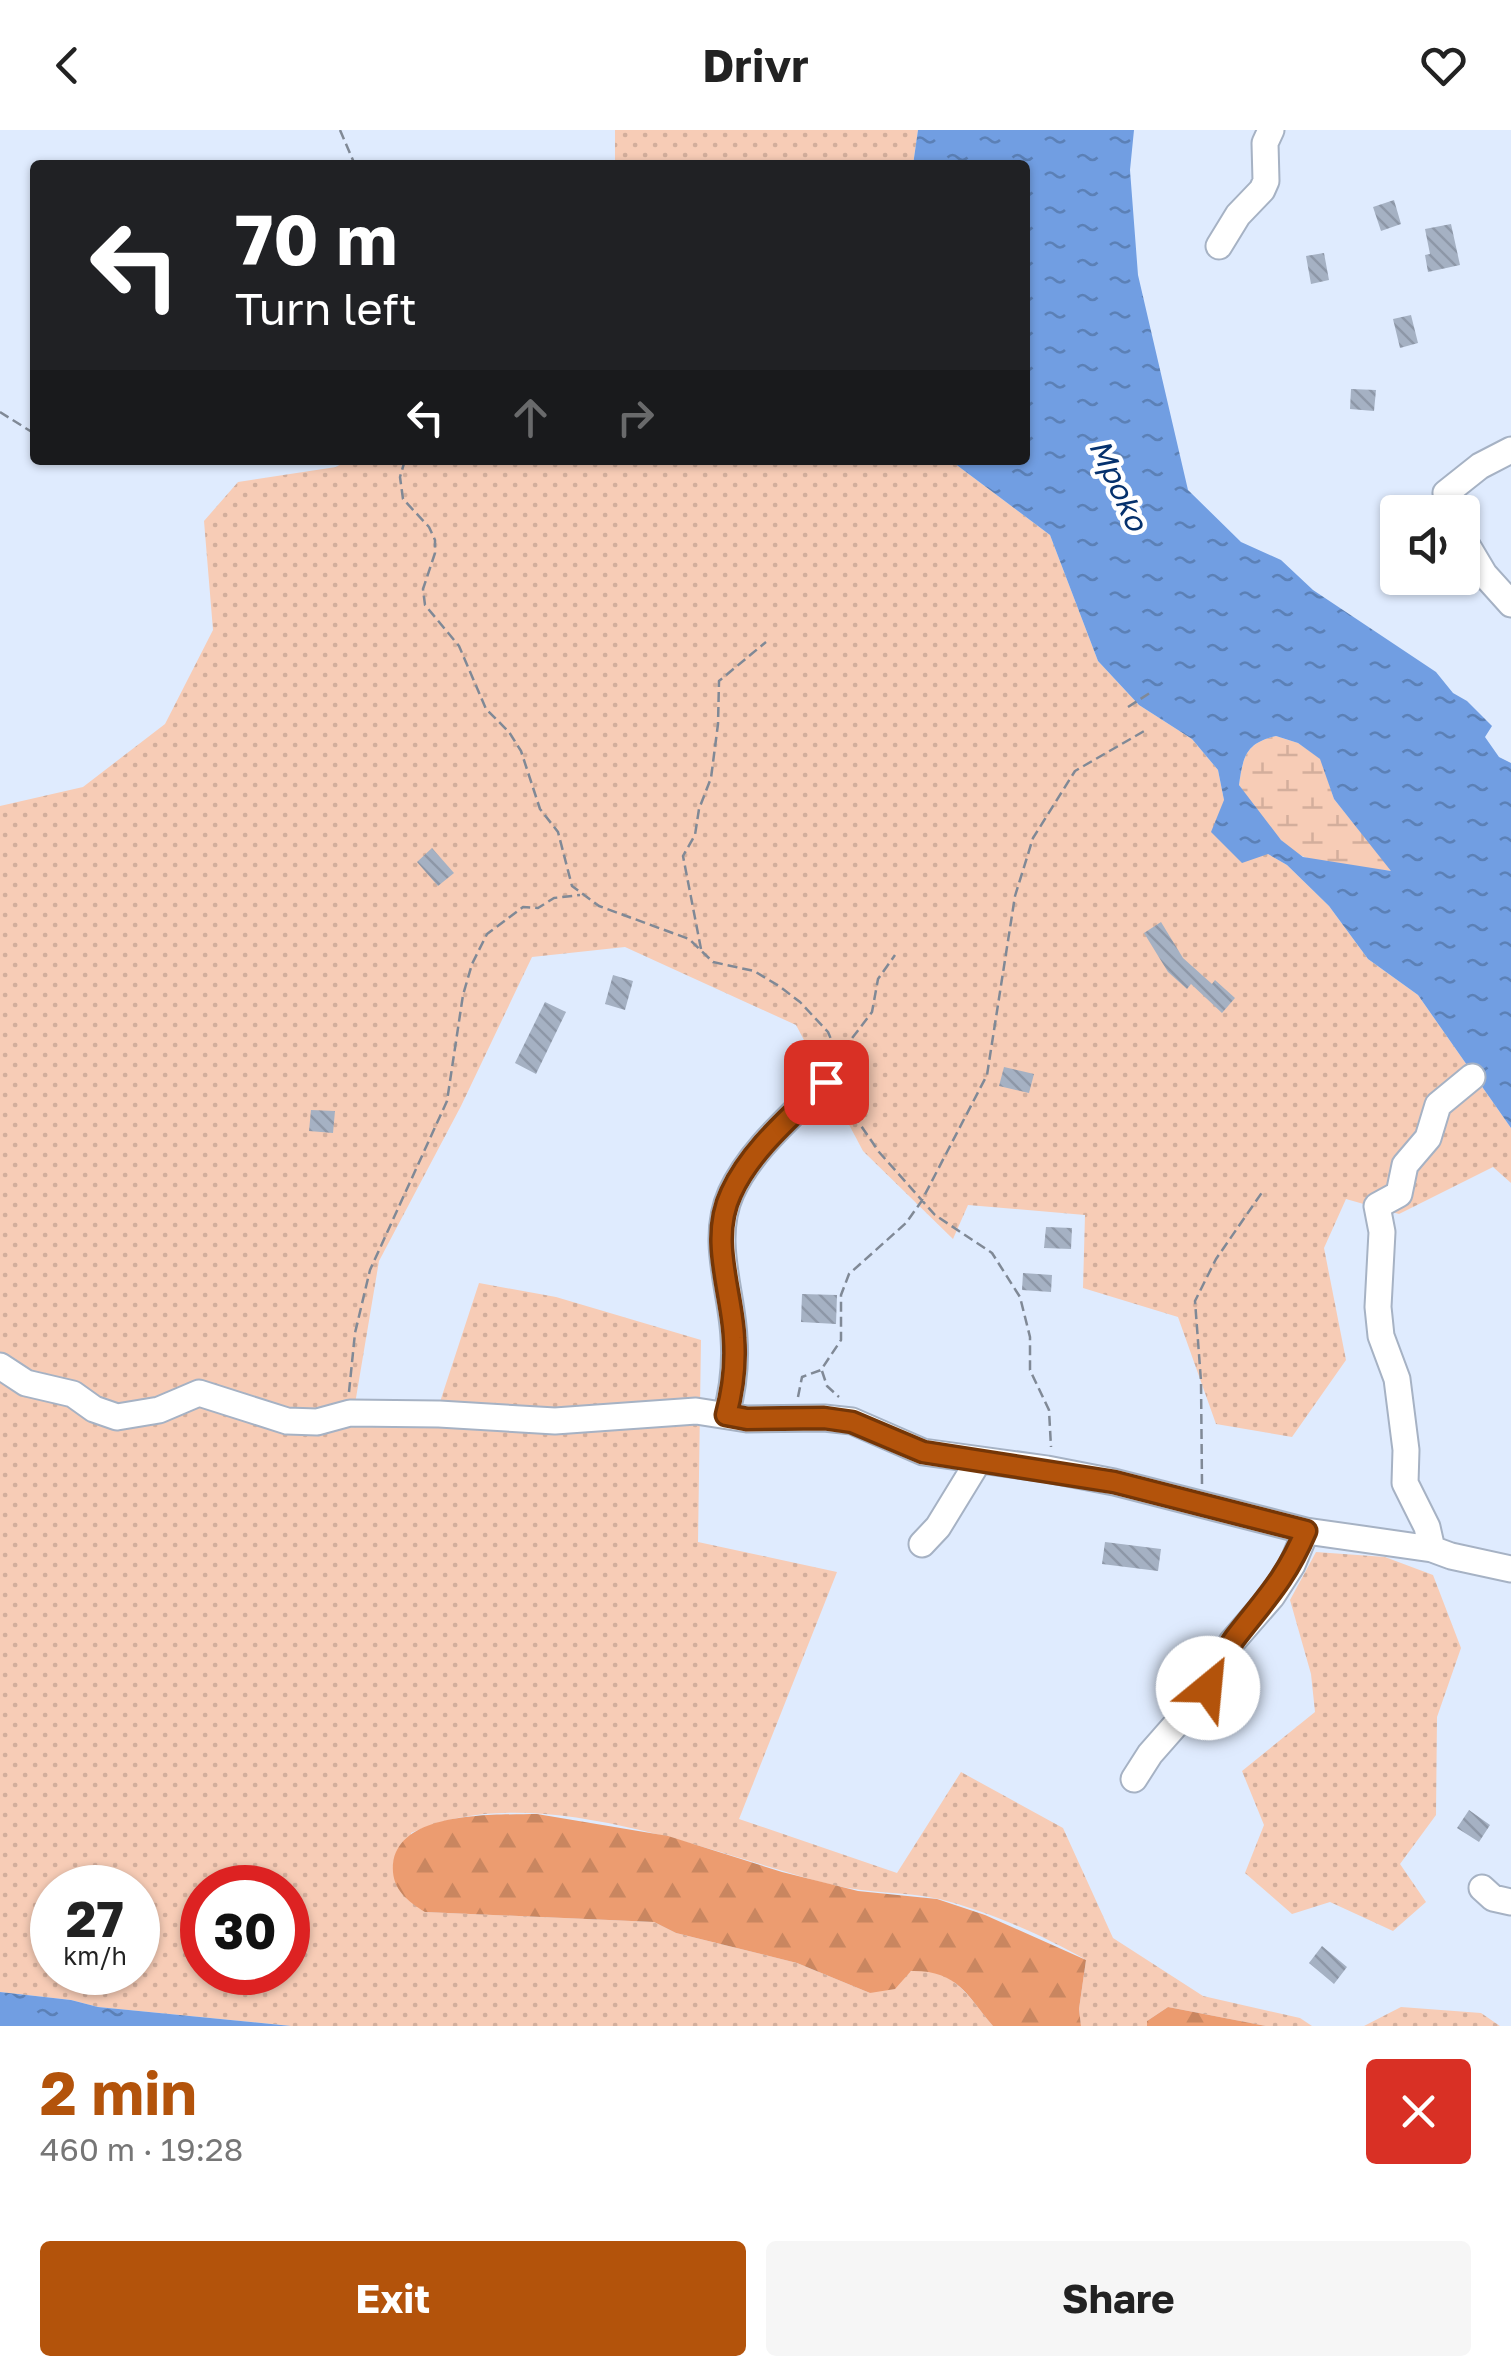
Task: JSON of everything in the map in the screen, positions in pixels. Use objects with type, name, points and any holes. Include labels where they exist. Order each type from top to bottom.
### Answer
[{"type":"street","points":[[1219,246],[1238,215],[1262,190],[1266,181],[1265,143],[1271,130]]},
{"type":"street","points":[[1446,495],[1480,466],[1511,450]]},
{"type":"street","points":[[1480,567],[1511,604]]},
{"type":"street","points":[[1432,1549],[1427,1526],[1405,1483],[1406,1450],[1397,1379],[1381,1336],[1378,1307],[1382,1232],[1377,1206],[1398,1194],[1405,1165],[1428,1138],[1438,1105],[1472,1078]]},
{"type":"street","points":[[726,1415],[734,1386],[734,1336],[722,1262],[730,1194],[759,1150],[826,1082]]},
{"type":"street","points":[[0,1366],[26,1383],[73,1394],[94,1409],[118,1417],[159,1410],[199,1393],[287,1421],[317,1422],[350,1413],[556,1420],[696,1412],[759,1420],[824,1418],[852,1422],[923,1452],[1114,1482],[1306,1531],[1432,1549],[1511,1569]]},
{"type":"street","points":[[922,1544],[938,1527],[979,1460]]},
{"type":"street","points":[[1134,1779],[1150,1754],[1208,1688],[1232,1642],[1272,1596],[1292,1565],[1306,1531]]},
{"type":"street","points":[[1482,1888],[1493,1898],[1511,1902]]},
{"type":"path","points":[[340,130],[353,160]]},
{"type":"path","points":[[0,412],[30,431]]},
{"type":"path","points":[[403,465],[403,499],[429,527],[435,540],[435,553],[422,589],[425,604],[459,646],[486,709],[510,732],[521,750],[540,809],[558,832],[572,886],[599,906],[690,939],[714,962],[754,971],[800,1002],[828,1032],[838,1053],[853,1114],[879,1152],[934,1215],[992,1253],[1020,1297],[1030,1338],[1030,1370],[1049,1410],[1052,1440],[1047,1469]]},
{"type":"path","points":[[701,950],[683,856],[695,834],[711,778],[718,724],[718,681],[766,642]]},
{"type":"path","points":[[1128,707],[1153,691]]},
{"type":"path","points":[[800,1419],[797,1390],[802,1376],[821,1370],[841,1340],[840,1295],[848,1274],[906,1223],[921,1202],[987,1076],[1015,896],[1033,838],[1076,771],[1146,730]]},
{"type":"path","points":[[350,1413],[356,1333],[370,1270],[447,1101],[463,995],[472,964],[487,934],[522,907],[538,908],[554,898],[581,895]]},
{"type":"path","points":[[826,1082],[838,1053],[872,1012],[878,979],[894,954]]},
{"type":"path","points":[[1202,1505],[1201,1382],[1195,1302],[1216,1259],[1263,1191]]},
{"type":"green space","points":[[615,130],[918,130],[914,160],[615,160]]},
{"type":"green space","points":[[339,465],[957,465],[1050,535],[1098,661],[1139,705],[1192,739],[1218,770],[1224,800],[1268,854],[1287,865],[1329,906],[1368,959],[1418,995],[1511,1128],[1511,1183],[1493,1167],[1399,1214],[1346,1199],[1324,1248],[1346,1360],[1292,1437],[1216,1424],[1178,1317],[1083,1288],[1085,1215],[968,1205],[953,1239],[863,1151],[796,1025],[625,947],[532,957],[461,1106],[379,1261],[355,1404],[438,1408],[479,1283],[556,1297],[701,1340],[698,1542],[837,1572],[739,1819],[897,1873],[961,1772],[1063,1828],[1113,1938],[1203,1996],[1300,2018],[1312,2026],[1266,2026],[1168,2007],[1147,2021],[1147,2026],[1081,2026],[1079,2009],[1086,1960],[995,1917],[939,1899],[833,1885],[622,1826],[566,1816],[512,1813],[459,1818],[411,1833],[425,1912],[654,1922],[676,1933],[797,1963],[870,1993],[912,1971],[937,1972],[968,1995],[993,2026],[291,2026],[98,2007],[0,1992],[0,806],[83,787],[165,724],[213,630],[204,521],[238,482]]},
{"type":"green space","points":[[1276,736],[1298,743],[1321,759],[1334,799],[1392,871],[1307,858],[1273,832],[1239,785],[1248,752]]},
{"type":"green space","points":[[1316,1552],[1385,1557],[1433,1575],[1461,1648],[1437,1717],[1436,1815],[1400,1864],[1426,1902],[1393,1931],[1330,1902],[1292,1914],[1245,1873],[1264,1825],[1242,1771],[1315,1712],[1311,1674],[1290,1600]]},
{"type":"green space","points":[[537,1814],[668,1836],[858,1891],[937,1899],[985,1915],[1086,1960],[1079,2009],[1081,2026],[993,2026],[959,1986],[927,1972],[911,1971],[895,1989],[870,1993],[797,1963],[676,1933],[654,1922],[425,1912],[397,1887],[393,1864],[399,1846],[412,1834],[452,1819]]},
{"type":"green space","points":[[1168,2007],[1266,2026],[1147,2026],[1147,2021]]},
{"type":"green space","points":[[1401,2007],[1481,2013],[1500,2026],[1364,2026]]},
{"type":"water","name":"Mpoko","points":[[918,130],[1134,130],[1130,170],[1138,275],[1188,490],[1241,542],[1281,560],[1313,590],[1436,672],[1453,693],[1492,726],[1485,737],[1499,757],[1511,763],[1511,1128],[1418,995],[1368,959],[1329,906],[1287,865],[1268,854],[1242,863],[1211,832],[1224,800],[1218,770],[1192,739],[1139,705],[1098,661],[1050,535],[957,465],[1030,465],[1030,160],[914,160]],"holes":[[[1276,736],[1298,743],[1320,759],[1334,799],[1391,871],[1303,857],[1281,840],[1239,785],[1248,752]]]},
{"type":"water","points":[[0,1992],[98,2007],[291,2026],[0,2026]]},
{"type":"building","points":[[1394,200],[1401,224],[1381,231],[1373,207]]},
{"type":"building","points":[[1451,224],[1460,265],[1428,272],[1425,255],[1430,254],[1425,229]]},
{"type":"building","points":[[1324,253],[1329,280],[1311,284],[1306,256]]},
{"type":"building","points":[[1411,315],[1418,343],[1400,348],[1393,319]]},
{"type":"building","points":[[1351,389],[1376,390],[1374,411],[1350,409]]},
{"type":"building","points":[[432,848],[454,873],[438,886],[417,862]]},
{"type":"building","points":[[1161,922],[1183,958],[1235,998],[1222,1013],[1191,984],[1187,989],[1168,972],[1144,933]]},
{"type":"building","points":[[613,975],[633,981],[625,1010],[605,1004]]},
{"type":"building","points":[[545,1002],[566,1012],[536,1074],[515,1063]]},
{"type":"building","points":[[1004,1067],[1034,1074],[1029,1093],[999,1086]]},
{"type":"building","points":[[311,1110],[335,1111],[333,1133],[309,1131]]},
{"type":"building","points":[[1046,1227],[1072,1228],[1071,1249],[1044,1248]]},
{"type":"building","points":[[1023,1273],[1052,1275],[1051,1292],[1022,1290]]},
{"type":"building","points":[[802,1294],[837,1295],[836,1324],[801,1322]]},
{"type":"building","points":[[1105,1542],[1161,1549],[1158,1571],[1102,1564]]},
{"type":"building","points":[[1469,1810],[1490,1825],[1479,1842],[1457,1828]]},
{"type":"building","points":[[1322,1946],[1347,1967],[1334,1984],[1309,1963]]},
{"type":"route","points":[[826,1082],[759,1150],[730,1194],[722,1262],[734,1336],[734,1386],[726,1415],[852,1422],[923,1452],[1114,1482],[1306,1531],[1292,1565],[1272,1596],[1232,1642],[1208,1688]]}]
